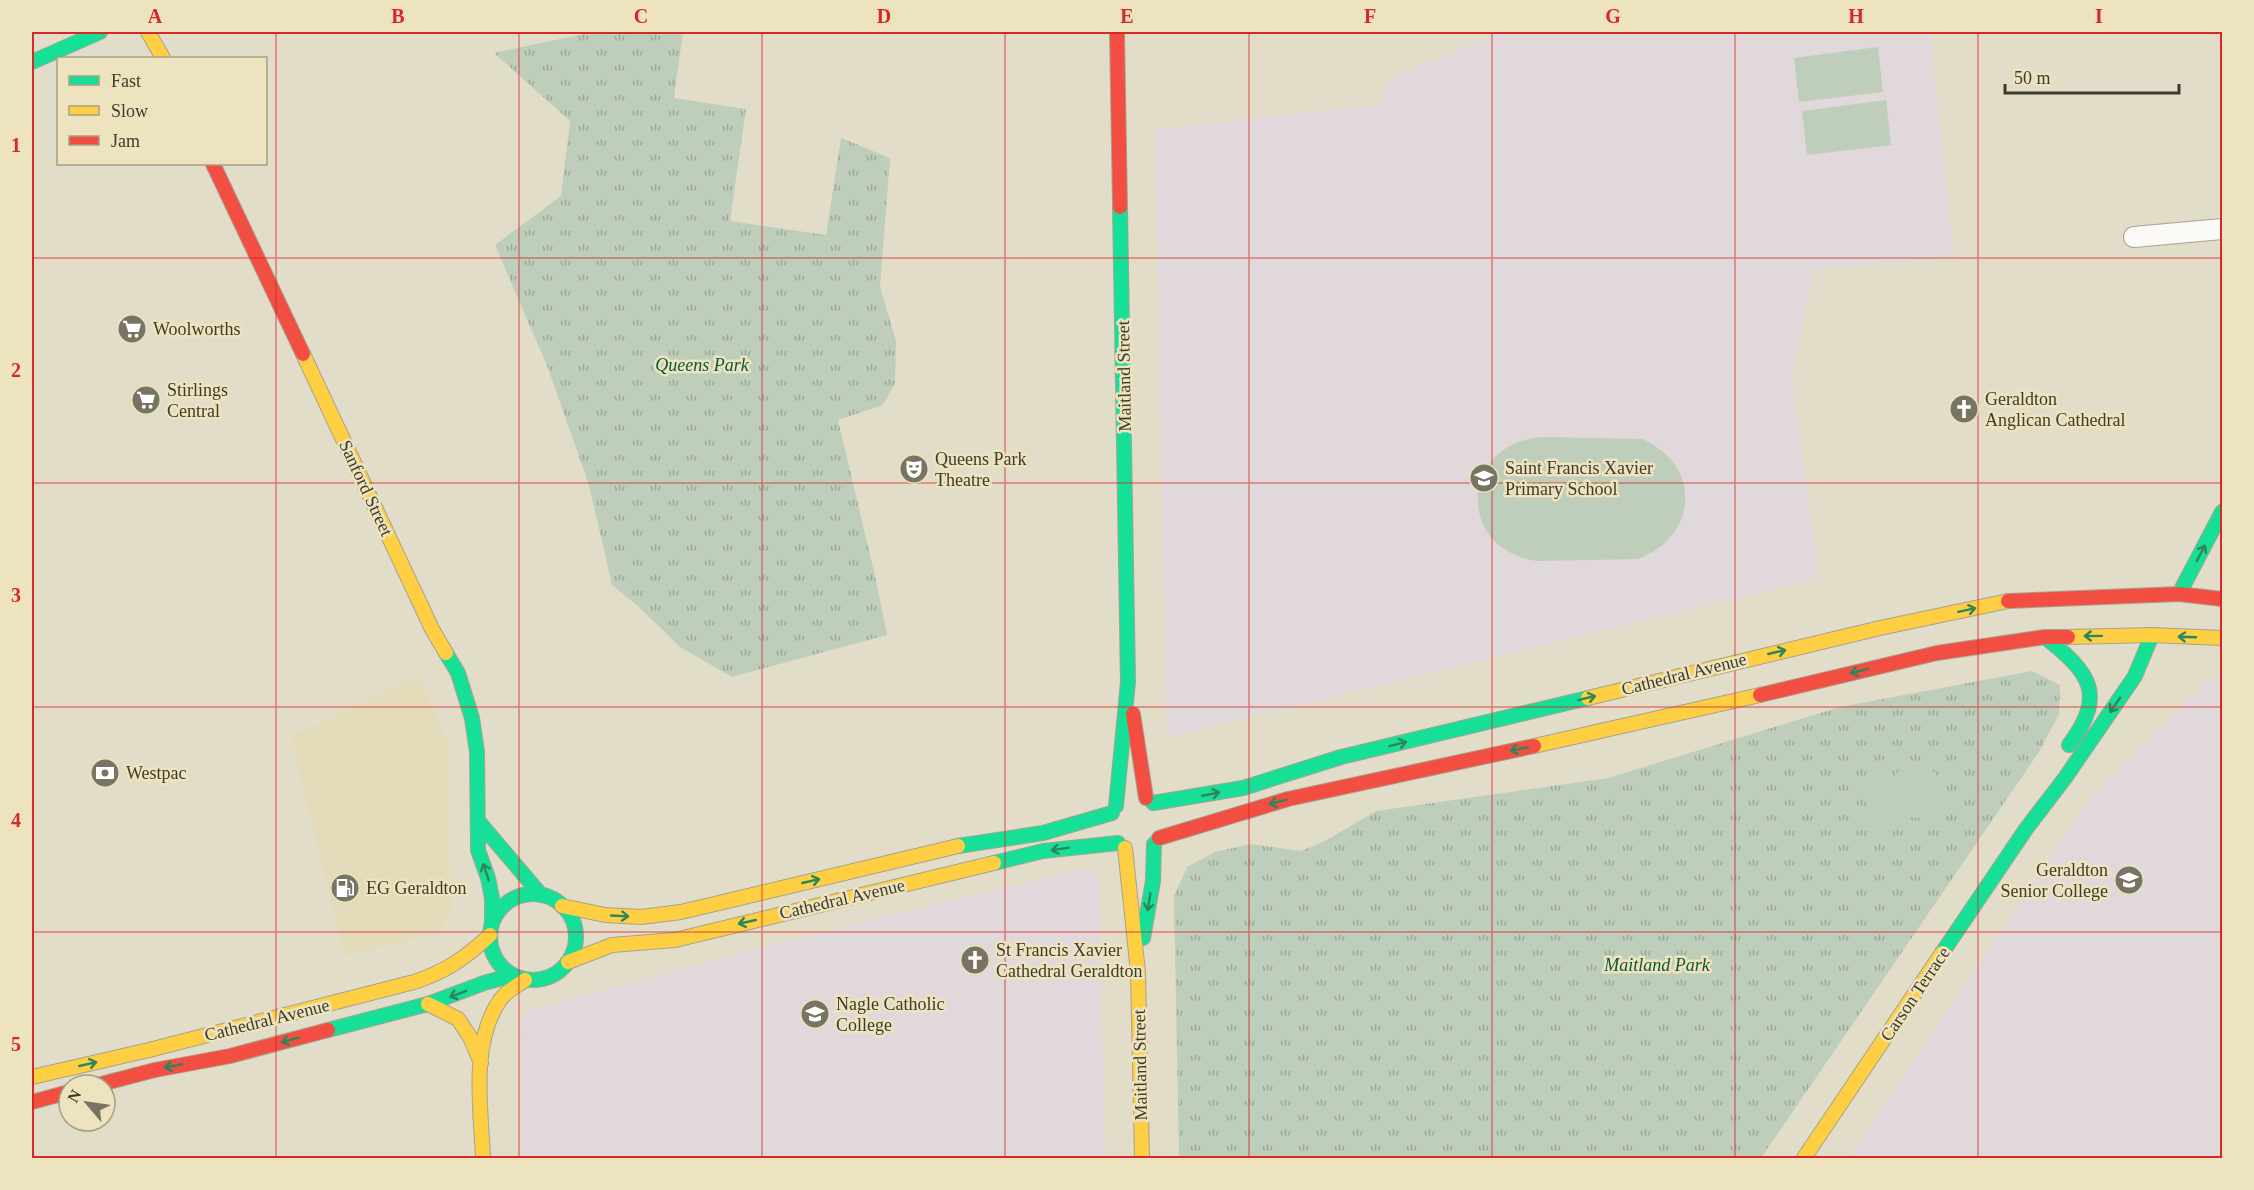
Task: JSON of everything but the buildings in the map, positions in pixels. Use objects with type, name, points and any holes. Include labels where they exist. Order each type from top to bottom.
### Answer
[{"type":"main road","points":[[32,62],[100,32]]},
{"type":"main road","points":[[148,32],[162,57]]},
{"type":"main road","name":"Maitland Street","points":[[1114,810],[1128,682],[1117,32]]},
{"type":"main road","name":"Maitland Street","points":[[1105,41],[1118,70]]},
{"type":"main road","name":"Sanford Street","points":[[213,165],[432,629],[458,673],[472,718],[477,752],[480,822],[478,850],[492,898],[491,929]]},
{"type":"main road","points":[[2179,594],[2223,512]]},
{"type":"main road","name":"Cathedral Avenue","points":[[1150,801],[1243,788],[1341,757],[1880,628],[2016,599],[2179,594],[2223,598]]},
{"type":"main road","points":[[2016,599],[2111,611]]},
{"type":"main road","points":[[2129,619],[2152,635]]},
{"type":"main road","points":[[1880,628],[1884,655]]},
{"type":"main road","name":"Cathedral Avenue","points":[[1156,841],[1193,830],[1242,811],[1287,799],[1679,715],[1884,655],[1936,653],[2045,637],[2152,635],[2223,638]]},
{"type":"main road","name":"Carson Terrace","points":[[1803,1158],[2026,829],[2065,778],[2135,676],[2152,635]]},
{"type":"main road","name":"Carson Terrace","points":[[2026,829],[2060,760],[2085,722],[2090,694],[2086,677],[2073,659],[2045,637]]},
{"type":"main road","name":"Maitland Street","points":[[1128,682],[1150,801]]},
{"type":"main road","points":[[1130,797],[1150,801],[1162,819],[1156,841],[1140,850],[1121,845],[1110,829],[1114,810],[1130,797]]},
{"type":"main road","name":"Cathedral Avenue","points":[[562,906],[605,915],[632,917],[681,912],[970,843],[1043,834],[1114,810]]},
{"type":"main road","points":[[480,822],[541,895]]},
{"type":"main road","name":"Maitland Street","points":[[1138,972],[1156,841]]},
{"type":"main road","name":"Maitland Street","points":[[1121,845],[1138,972],[1142,1158]]},
{"type":"main road","name":"Cathedral Avenue","points":[[568,962],[612,945],[675,940],[1043,852],[1121,845]]},
{"type":"main road","points":[[529,894],[541,895],[553,898],[570,915],[576,939],[574,951],[560,971],[549,977],[519,977],[503,968],[496,959],[491,947],[491,929],[498,912],[506,903],[529,894]]},
{"type":"main road","name":"Cathedral Avenue","points":[[32,1077],[441,974],[463,961],[491,929]]},
{"type":"main road","points":[[483,1158],[481,1063],[489,1019],[501,998],[519,977]]},
{"type":"main road","name":"Cathedral Avenue","points":[[117,1080],[230,1056],[428,1004],[484,983],[519,977]]},
{"type":"main road","points":[[428,1004],[458,1019],[470,1037],[481,1063]]},
{"type":"main road","points":[[32,1102],[57,1095]]},
{"type":"street","points":[[2134,237],[2223,229]]},
{"type":"shaded area","name":"Saint Francis Xavier Primary School","points":[[1498,32],[1930,32],[1954,257],[1814,270],[1792,379],[1819,578],[1167,737],[1155,130],[1377,105],[1393,76],[1494,36]]},
{"type":"shaded area","points":[[418,677],[448,742],[451,912],[438,933],[345,956],[291,736]]},
{"type":"shaded area","name":"Geraldton Senior College","points":[[2209,680],[2222,681],[2222,1158],[1848,1158],[2094,794]]},
{"type":"shaded area","name":"Nagle Catholic College","points":[[1087,868],[1096,873],[1099,882],[1105,1158],[522,1158],[520,1026],[523,1018],[531,1010],[789,940]]},
{"type":"green space","name":"Queens Park","points":[[593,32],[683,32],[674,98],[746,109],[730,221],[826,235],[841,138],[890,158],[880,287],[896,341],[895,383],[883,405],[838,420],[887,635],[732,677],[680,647],[639,607],[612,585],[589,485],[548,368],[495,245],[561,196],[570,121],[494,53]]},
{"type":"green space","points":[[1878,47],[1883,92],[1799,102],[1794,58]]},
{"type":"green space","points":[[1886,100],[1891,145],[1807,155],[1802,111]]},
{"type":"green space","points":[[1543,437],[1642,439],[1662,451],[1675,465],[1683,482],[1685,500],[1682,518],[1673,534],[1658,548],[1638,559],[1538,561],[1511,553],[1492,538],[1481,519],[1478,497],[1483,476],[1495,457],[1515,443]]},
{"type":"green space","name":"Maitland Park","points":[[2032,671],[2060,685],[2059,714],[2039,752],[1761,1158],[1179,1158],[1174,896],[1187,867],[1215,852],[1251,844],[1301,851],[1325,841],[1376,811],[1608,778],[1840,707]]},
{"type":"green space","points":[[1910,764],[1922,765],[1933,771],[1940,787],[1939,804],[1929,815],[1922,818],[1912,817],[1882,839],[1861,791],[1895,778],[1899,770]]},
{"type":"traffic: fast","points":[[32,62],[100,32]]},
{"type":"traffic: fast","points":[[1116,806],[1128,682],[1120,207]]},
{"type":"traffic: fast","points":[[2179,594],[2222,512]]},
{"type":"traffic: fast","points":[[1942,953],[2026,829],[2065,778],[2135,676],[2152,635]]},
{"type":"traffic: fast","points":[[2045,637],[2073,662],[2088,685],[2090,698],[2088,712],[2069,745]]},
{"type":"traffic: fast","points":[[446,653],[458,673],[472,718],[477,752],[478,850],[492,898],[492,923]]},
{"type":"traffic: fast","points":[[1153,803],[1243,788],[1341,757],[1588,698]]},
{"type":"traffic: fast","points":[[958,846],[1043,833],[1112,813]]},
{"type":"traffic: fast","points":[[479,822],[541,895]]},
{"type":"traffic: fast","points":[[994,863],[1043,851],[1118,843]]},
{"type":"traffic: fast","points":[[1143,938],[1153,881],[1154,844]]},
{"type":"traffic: fast","points":[[533,894],[557,901],[569,913],[576,937],[569,961],[557,973],[533,980],[509,973],[497,961],[490,937],[497,913],[509,901],[533,894]]},
{"type":"traffic: fast","points":[[328,1030],[428,1004],[513,975]]},
{"type":"traffic: slow","points":[[148,32],[162,57]]},
{"type":"traffic: slow","points":[[303,354],[432,629],[446,653]]},
{"type":"traffic: slow","points":[[1588,698],[1880,628],[2008,601]]},
{"type":"traffic: slow","points":[[2068,637],[2152,635],[2222,638]]},
{"type":"traffic: slow","points":[[1534,746],[1760,695]]},
{"type":"traffic: slow","points":[[562,906],[605,915],[641,917],[681,912],[958,846]]},
{"type":"traffic: slow","points":[[1125,848],[1138,972],[1142,1158]]},
{"type":"traffic: slow","points":[[568,962],[612,945],[675,940],[994,863]]},
{"type":"traffic: slow","points":[[32,1077],[149,1050],[414,982],[436,974],[455,963],[490,935]]},
{"type":"traffic: slow","points":[[1804,1158],[1942,953]]},
{"type":"traffic: slow","points":[[483,1158],[480,1077],[484,1036],[502,997],[525,980]]},
{"type":"traffic: slow","points":[[428,1004],[458,1019],[470,1037],[481,1063]]},
{"type":"traffic: jam","points":[[1117,32],[1120,207]]},
{"type":"traffic: jam","points":[[213,165],[303,354]]},
{"type":"traffic: jam","points":[[2008,601],[2179,594],[2222,599]]},
{"type":"traffic: jam","points":[[1760,695],[1937,653],[2045,637],[2068,637]]},
{"type":"traffic: jam","points":[[1133,714],[1146,798]]},
{"type":"traffic: jam","points":[[1159,838],[1288,799],[1534,746]]},
{"type":"traffic: jam","points":[[117,1080],[230,1056],[328,1030]]},
{"type":"traffic: jam","points":[[32,1102],[57,1095]]},
{"type":"place","name":"Woolworths","points":[[132,329]]},
{"type":"place","name":"Stirlings Central","points":[[146,400]]},
{"type":"place","name":"Geraldton Anglican Cathedral","points":[[1964,409]]},
{"type":"place","name":"Queens Park Theatre","points":[[914,469]]},
{"type":"place","name":"Saint Francis Xavier Primary School","points":[[1484,478]]},
{"type":"place","name":"Westpac","points":[[105,773]]},
{"type":"place","name":"Geraldton Senior College","points":[[2129,880]]},
{"type":"place","name":"EG Geraldton","points":[[345,888]]},
{"type":"place","name":"St Francis Xavier Cathedral Geraldton","points":[[975,960]]},
{"type":"place","name":"Nagle Catholic College","points":[[815,1014]]}]
